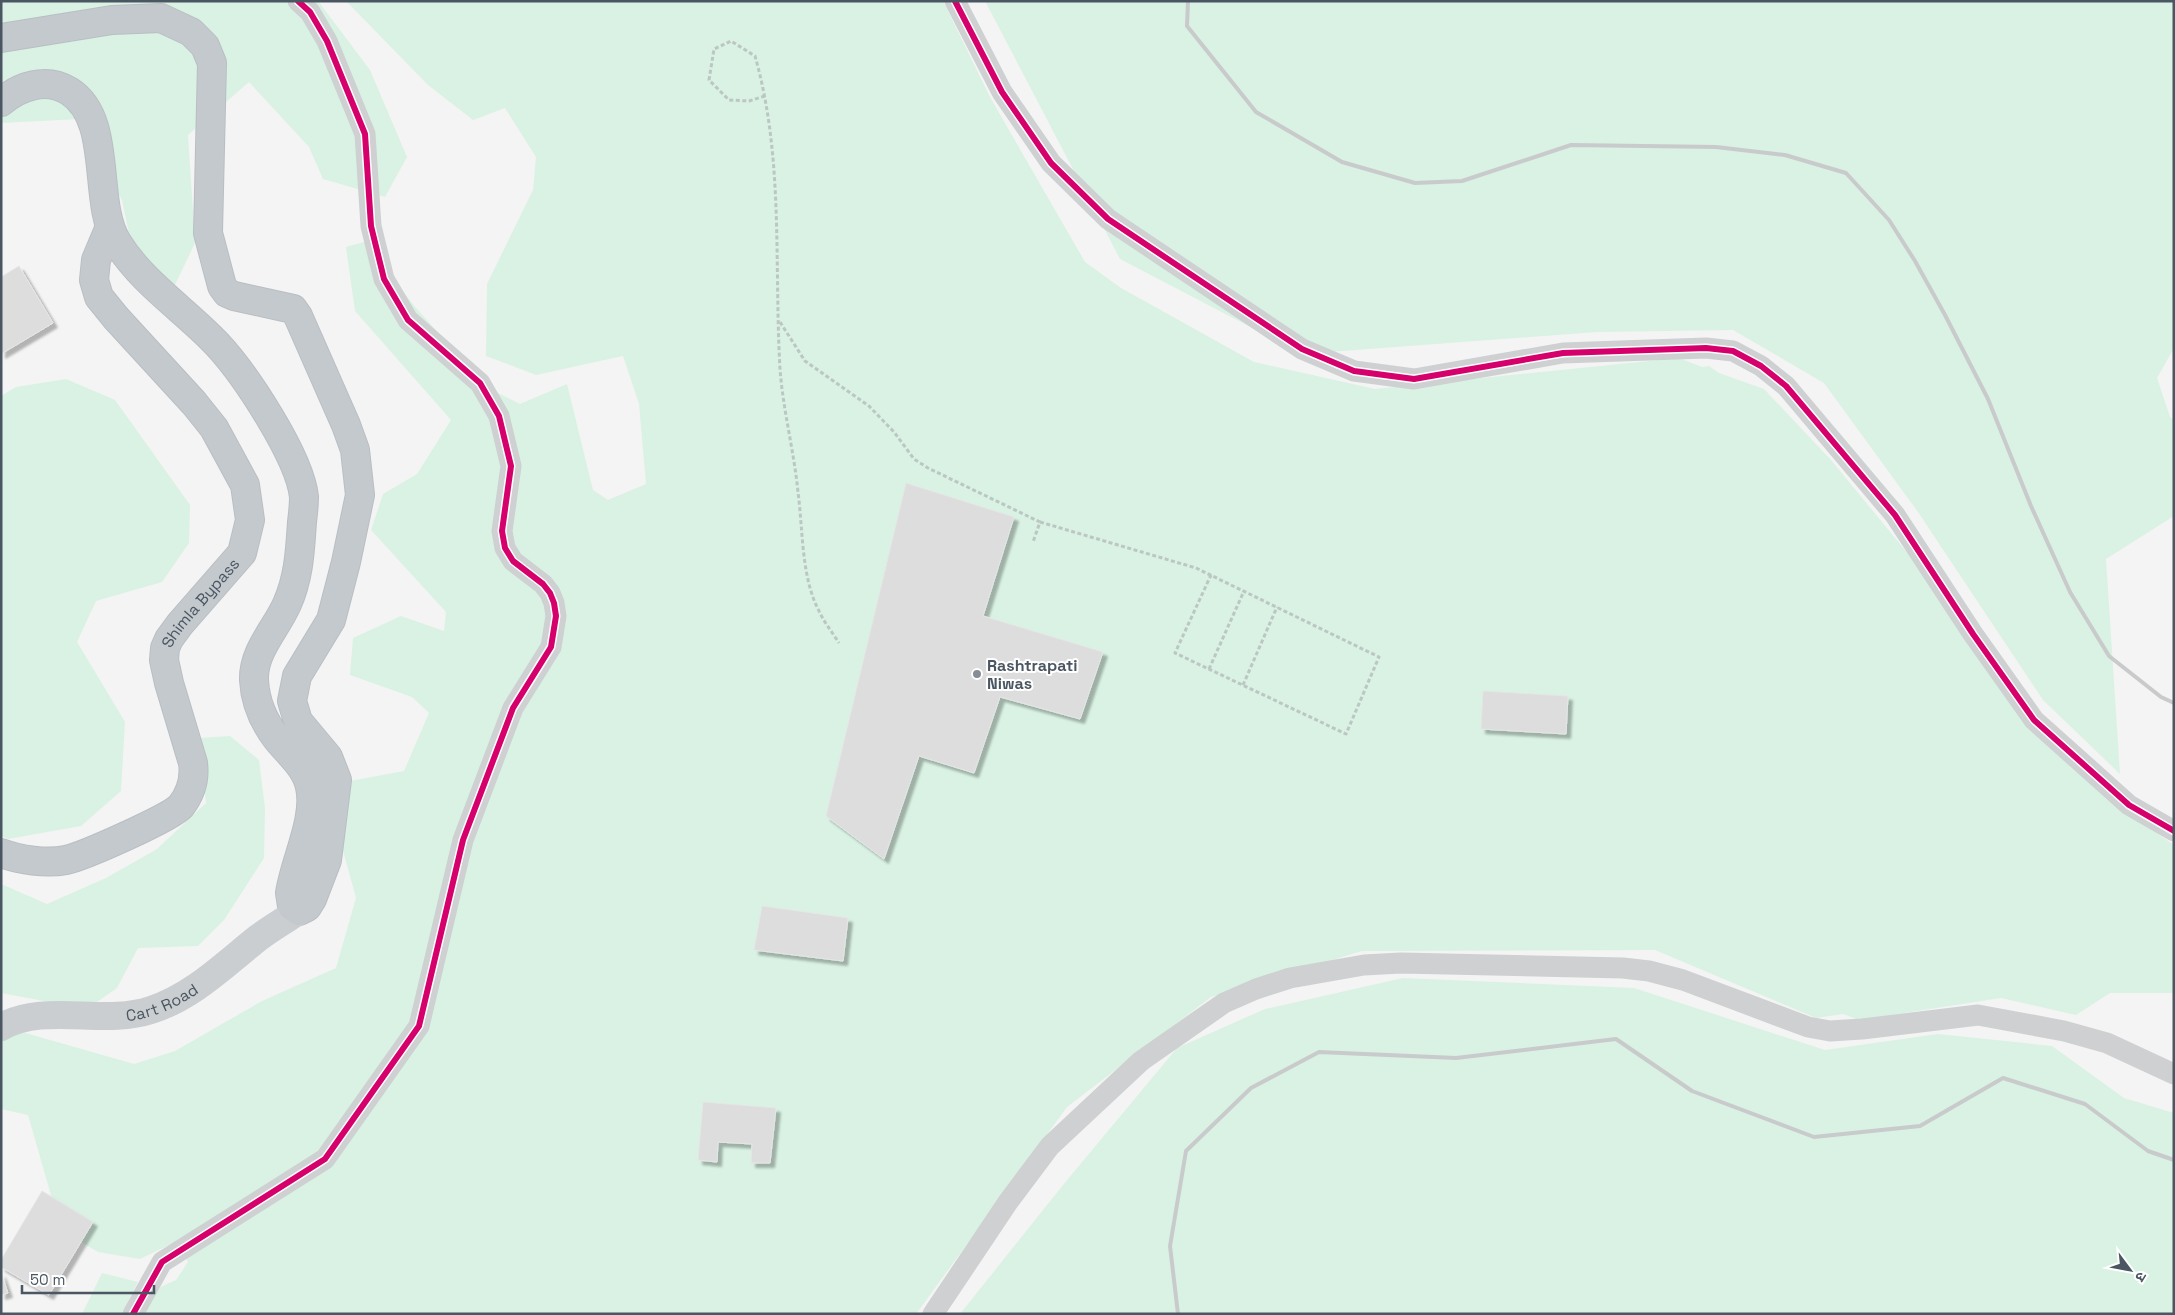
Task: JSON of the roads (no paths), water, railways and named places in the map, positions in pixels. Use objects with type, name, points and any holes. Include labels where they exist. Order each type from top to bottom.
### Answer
[{"type":"highway","points":[[1,38],[112,20],[160,18],[192,32],[205,46],[212,63],[208,233],[222,286],[234,296],[293,309],[298,316],[346,425],[355,450],[360,495],[346,562],[331,620],[296,676],[292,701],[298,721],[328,757],[337,780],[327,860],[312,898],[307,907],[299,911],[292,906],[290,893],[311,808],[310,787],[304,772],[267,725],[256,696],[254,680],[255,666],[271,630],[286,607],[297,580],[304,497],[294,462],[257,398],[217,345],[142,275],[119,246],[109,229],[95,130],[85,107],[70,91],[50,84],[28,85],[1,102]]},
{"type":"highway","name":"Shimla Bypass","points":[[1,853],[24,859],[65,860],[83,854],[164,818],[182,804],[190,791],[194,776],[193,763],[169,683],[164,660],[165,648],[180,624],[214,588],[242,553],[250,520],[244,485],[214,428],[99,297],[94,280],[96,260],[109,229]]},
{"type":"main road","name":"Cart Road","points":[[1,1027],[21,1019],[39,1015],[122,1016],[151,1010],[182,997],[260,937],[299,911]]},
{"type":"street","points":[[133,1314],[162,1262],[325,1159],[420,1026],[463,840],[513,708],[552,648],[556,616],[550,592],[543,584],[513,561],[505,548],[502,531],[511,466],[499,416],[480,383],[408,320],[384,279],[371,226],[365,134],[327,41],[310,12],[298,1]]},
{"type":"street","points":[[955,1],[1002,92],[1051,163],[1108,219],[1302,349],[1354,371],[1414,379],[1573,353],[1706,348],[1733,350],[1761,366],[1786,386],[1895,515],[1973,634],[2034,720],[2129,805],[2174,831]]},
{"type":"street","points":[[933,1314],[1008,1202],[1050,1146],[1077,1120],[1140,1061],[1224,1003],[1290,978],[1364,965],[1401,962],[1623,968],[1649,971],[1683,980],[1780,1017],[1822,1030],[1862,1029],[1978,1015],[2064,1031],[2107,1043],[2174,1074]]},
{"type":"railway","points":[[1188,1],[1187,26],[1256,112],[1342,162],[1415,183],[1462,181],[1571,145],[1716,147],[1785,155],[1846,173],[1889,220],[1915,261],[1945,315],[1988,399],[2031,506],[2070,592],[2109,656],[2161,697],[2174,703]]},
{"type":"railway","points":[[1178,1314],[1170,1246],[1186,1151],[1251,1088],[1319,1052],[1456,1058],[1616,1039],[1692,1091],[1814,1137],[1920,1126],[2003,1078],[2085,1104],[2148,1151],[2174,1160]]},
{"type":"place","name":"Rashtrapati Niwas","points":[[977,674]]}]
